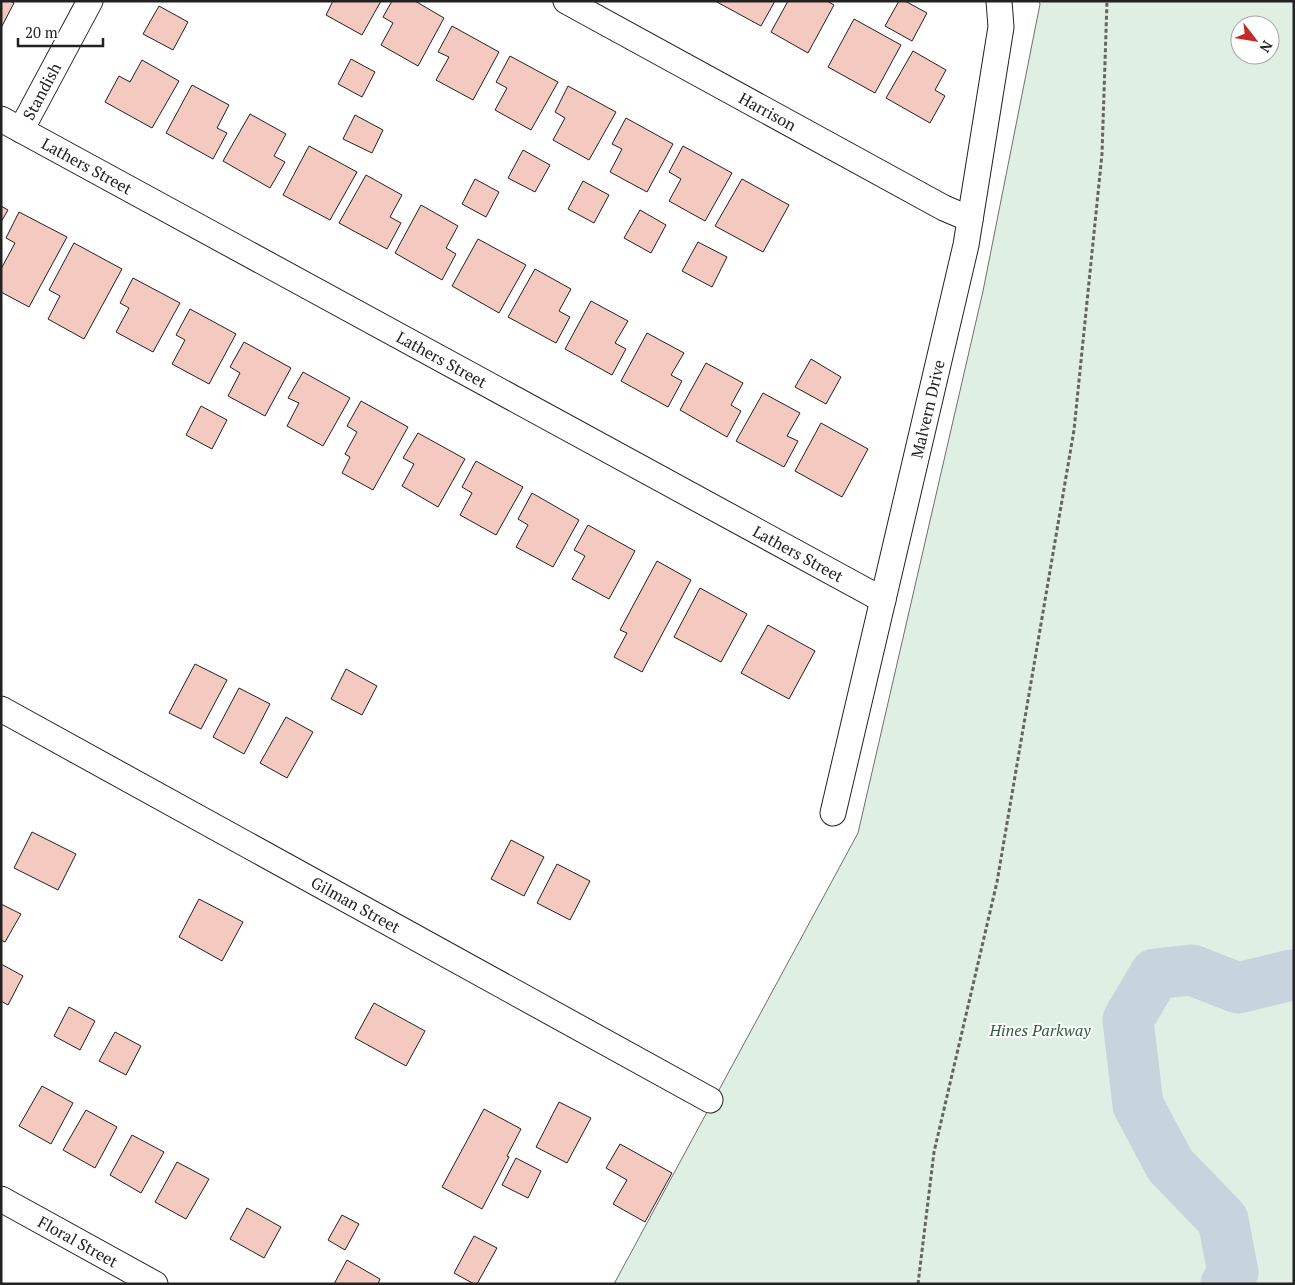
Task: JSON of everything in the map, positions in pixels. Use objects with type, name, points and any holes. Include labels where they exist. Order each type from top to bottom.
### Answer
[{"type":"street","name":"Standish","points":[[11,124],[90,1]]},
{"type":"street","name":"Harrison","points":[[566,1],[970,220]]},
{"type":"street","name":"Malvern Drive","points":[[833,813],[966,245],[1000,27],[999,1]]},
{"type":"street","name":"Lathers Street","points":[[11,124],[883,600]]},
{"type":"street","name":"Gilman Street","points":[[1,709],[710,1100]]},
{"type":"street","name":"Floral Street","points":[[1,1200],[155,1284]]},
{"type":"path","points":[[918,1284],[934,1152],[997,882],[1074,430],[1102,154],[1106,1]]},
{"type":"green space","name":"Hines Parkway","points":[[1039,1],[1294,1],[1294,1284],[614,1284],[858,833],[983,291],[1040,4]]},
{"type":"building","points":[[1,1],[14,3],[1,28]]},
{"type":"building","points":[[333,1],[381,1],[362,35],[326,15]]},
{"type":"building","points":[[392,1],[415,1],[444,18],[418,66],[381,45],[393,23],[383,17]]},
{"type":"building","points":[[715,1],[775,1],[761,26]]},
{"type":"building","points":[[788,1],[827,1],[834,5],[808,53],[771,32]]},
{"type":"building","points":[[899,1],[905,1],[927,13],[912,41],[885,26]]},
{"type":"building","points":[[159,6],[188,22],[173,50],[143,34]]},
{"type":"building","points":[[854,19],[901,45],[875,93],[828,67]]},
{"type":"building","points":[[452,26],[499,52],[473,100],[436,80],[449,57],[438,52]]},
{"type":"building","points":[[913,51],[946,70],[935,90],[945,96],[930,123],[886,98]]},
{"type":"building","points":[[510,56],[558,82],[531,130],[495,110],[507,88],[496,82]]},
{"type":"building","points":[[351,59],[375,72],[362,97],[338,84]]},
{"type":"building","points":[[142,60],[179,81],[152,128],[105,102],[119,76],[130,82]]},
{"type":"building","points":[[192,85],[229,105],[217,128],[227,133],[213,159],[166,133]]},
{"type":"building","points":[[568,86],[616,112],[589,160],[553,140],[565,118],[555,112]]},
{"type":"building","points":[[250,114],[286,134],[274,156],[285,162],[270,188],[223,161]]},
{"type":"building","points":[[355,115],[383,130],[372,153],[343,139]]},
{"type":"building","points":[[626,118],[673,144],[647,192],[610,172],[622,149],[612,144]]},
{"type":"building","points":[[309,146],[357,172],[330,220],[283,195]]},
{"type":"building","points":[[683,146],[732,173],[705,221],[669,201],[681,179],[669,172]]},
{"type":"building","points":[[523,150],[550,165],[535,192],[508,178]]},
{"type":"building","points":[[366,175],[402,195],[390,217],[401,223],[387,249],[339,223]]},
{"type":"building","points":[[475,179],[499,192],[486,217],[462,204]]},
{"type":"building","points":[[742,179],[789,205],[763,252],[715,226]]},
{"type":"building","points":[[583,181],[609,195],[594,223],[568,209]]},
{"type":"building","points":[[421,205],[458,226],[446,248],[456,254],[442,280],[395,253]]},
{"type":"building","points":[[1,206],[8,210],[1,222]]},
{"type":"building","points":[[640,210],[666,225],[651,253],[624,238]]},
{"type":"building","points":[[19,212],[67,237],[29,307],[1,292],[1,269],[15,243],[6,238]]},
{"type":"building","points":[[478,239],[526,265],[499,313],[452,286]]},
{"type":"building","points":[[698,242],[727,257],[712,287],[682,271]]},
{"type":"building","points":[[74,243],[122,269],[84,339],[48,319],[60,296],[49,290]]},
{"type":"building","points":[[535,269],[571,289],[559,311],[570,317],[556,343],[508,317]]},
{"type":"building","points":[[133,278],[180,303],[153,352],[116,332],[129,308],[120,303]]},
{"type":"building","points":[[591,301],[628,321],[615,343],[626,349],[612,375],[565,349]]},
{"type":"building","points":[[190,309],[236,334],[209,384],[172,364],[185,340],[176,335]]},
{"type":"building","points":[[647,333],[684,353],[671,375],[682,381],[668,407],[621,381]]},
{"type":"building","points":[[244,342],[291,368],[265,416],[228,396],[240,373],[230,367]]},
{"type":"building","points":[[811,359],[841,377],[826,404],[795,387]]},
{"type":"building","points":[[706,363],[743,383],[731,405],[741,411],[727,437],[680,410]]},
{"type":"building","points":[[303,372],[350,398],[323,446],[287,426],[299,403],[288,398]]},
{"type":"building","points":[[763,393],[800,413],[787,436],[798,441],[784,467],[736,441]]},
{"type":"building","points":[[361,401],[408,427],[373,490],[342,473],[350,457],[345,454],[357,432],[347,426]]},
{"type":"building","points":[[201,406],[227,420],[212,449],[186,435]]},
{"type":"building","points":[[821,423],[868,449],[842,497],[795,471]]},
{"type":"building","points":[[418,433],[465,459],[438,507],[402,486],[414,464],[403,458]]},
{"type":"building","points":[[476,461],[523,487],[496,535],[460,515],[472,493],[462,487]]},
{"type":"building","points":[[532,493],[579,520],[553,567],[516,547],[528,525],[518,519]]},
{"type":"building","points":[[588,525],[635,551],[609,599],[572,579],[585,556],[574,550]]},
{"type":"building","points":[[657,561],[691,580],[642,672],[614,657],[627,633],[620,630]]},
{"type":"building","points":[[700,588],[747,614],[721,662],[674,637]]},
{"type":"building","points":[[768,625],[815,651],[789,699],[741,673]]},
{"type":"building","points":[[195,664],[227,680],[201,729],[169,713]]},
{"type":"building","points":[[346,669],[377,686],[362,715],[331,699]]},
{"type":"building","points":[[239,688],[270,704],[244,754],[213,737]]},
{"type":"building","points":[[286,717],[313,732],[287,778],[260,763]]},
{"type":"building","points":[[32,832],[76,854],[58,890],[14,868]]},
{"type":"building","points":[[511,840],[544,857],[524,896],[491,879]]},
{"type":"building","points":[[557,864],[590,881],[570,920],[537,903]]},
{"type":"building","points":[[199,899],[243,922],[222,961],[179,937]]},
{"type":"building","points":[[1,904],[21,914],[5,942],[1,940]]},
{"type":"building","points":[[1,964],[23,976],[8,1005],[1,1001]]},
{"type":"building","points":[[374,1003],[425,1031],[406,1066],[355,1038]]},
{"type":"building","points":[[69,1007],[95,1021],[80,1050],[54,1036]]},
{"type":"building","points":[[115,1032],[141,1046],[126,1075],[99,1061]]},
{"type":"building","points":[[42,1086],[73,1103],[51,1144],[19,1126]]},
{"type":"building","points":[[559,1102],[591,1118],[567,1163],[536,1147]]},
{"type":"building","points":[[484,1109],[521,1129],[482,1209],[442,1187]]},
{"type":"building","points":[[86,1110],[117,1127],[95,1168],[63,1150]]},
{"type":"building","points":[[132,1135],[164,1152],[141,1193],[110,1175]]},
{"type":"building","points":[[620,1144],[672,1173],[645,1222],[613,1204],[627,1180],[606,1168]]},
{"type":"building","points":[[516,1158],[541,1171],[528,1198],[502,1185]]},
{"type":"building","points":[[177,1162],[209,1179],[186,1219],[155,1202]]},
{"type":"building","points":[[247,1208],[281,1227],[264,1258],[230,1239]]},
{"type":"building","points":[[342,1215],[359,1224],[345,1250],[328,1240]]},
{"type":"building","points":[[474,1236],[497,1248],[477,1284],[454,1273]]},
{"type":"building","points":[[347,1260],[380,1279],[378,1284],[334,1284]]},
{"type":"waterway","points":[[1226,1284],[1233,1272],[1223,1220],[1170,1165],[1138,1105],[1128,1020],[1155,974],[1192,970],[1238,988],[1294,975]]}]
